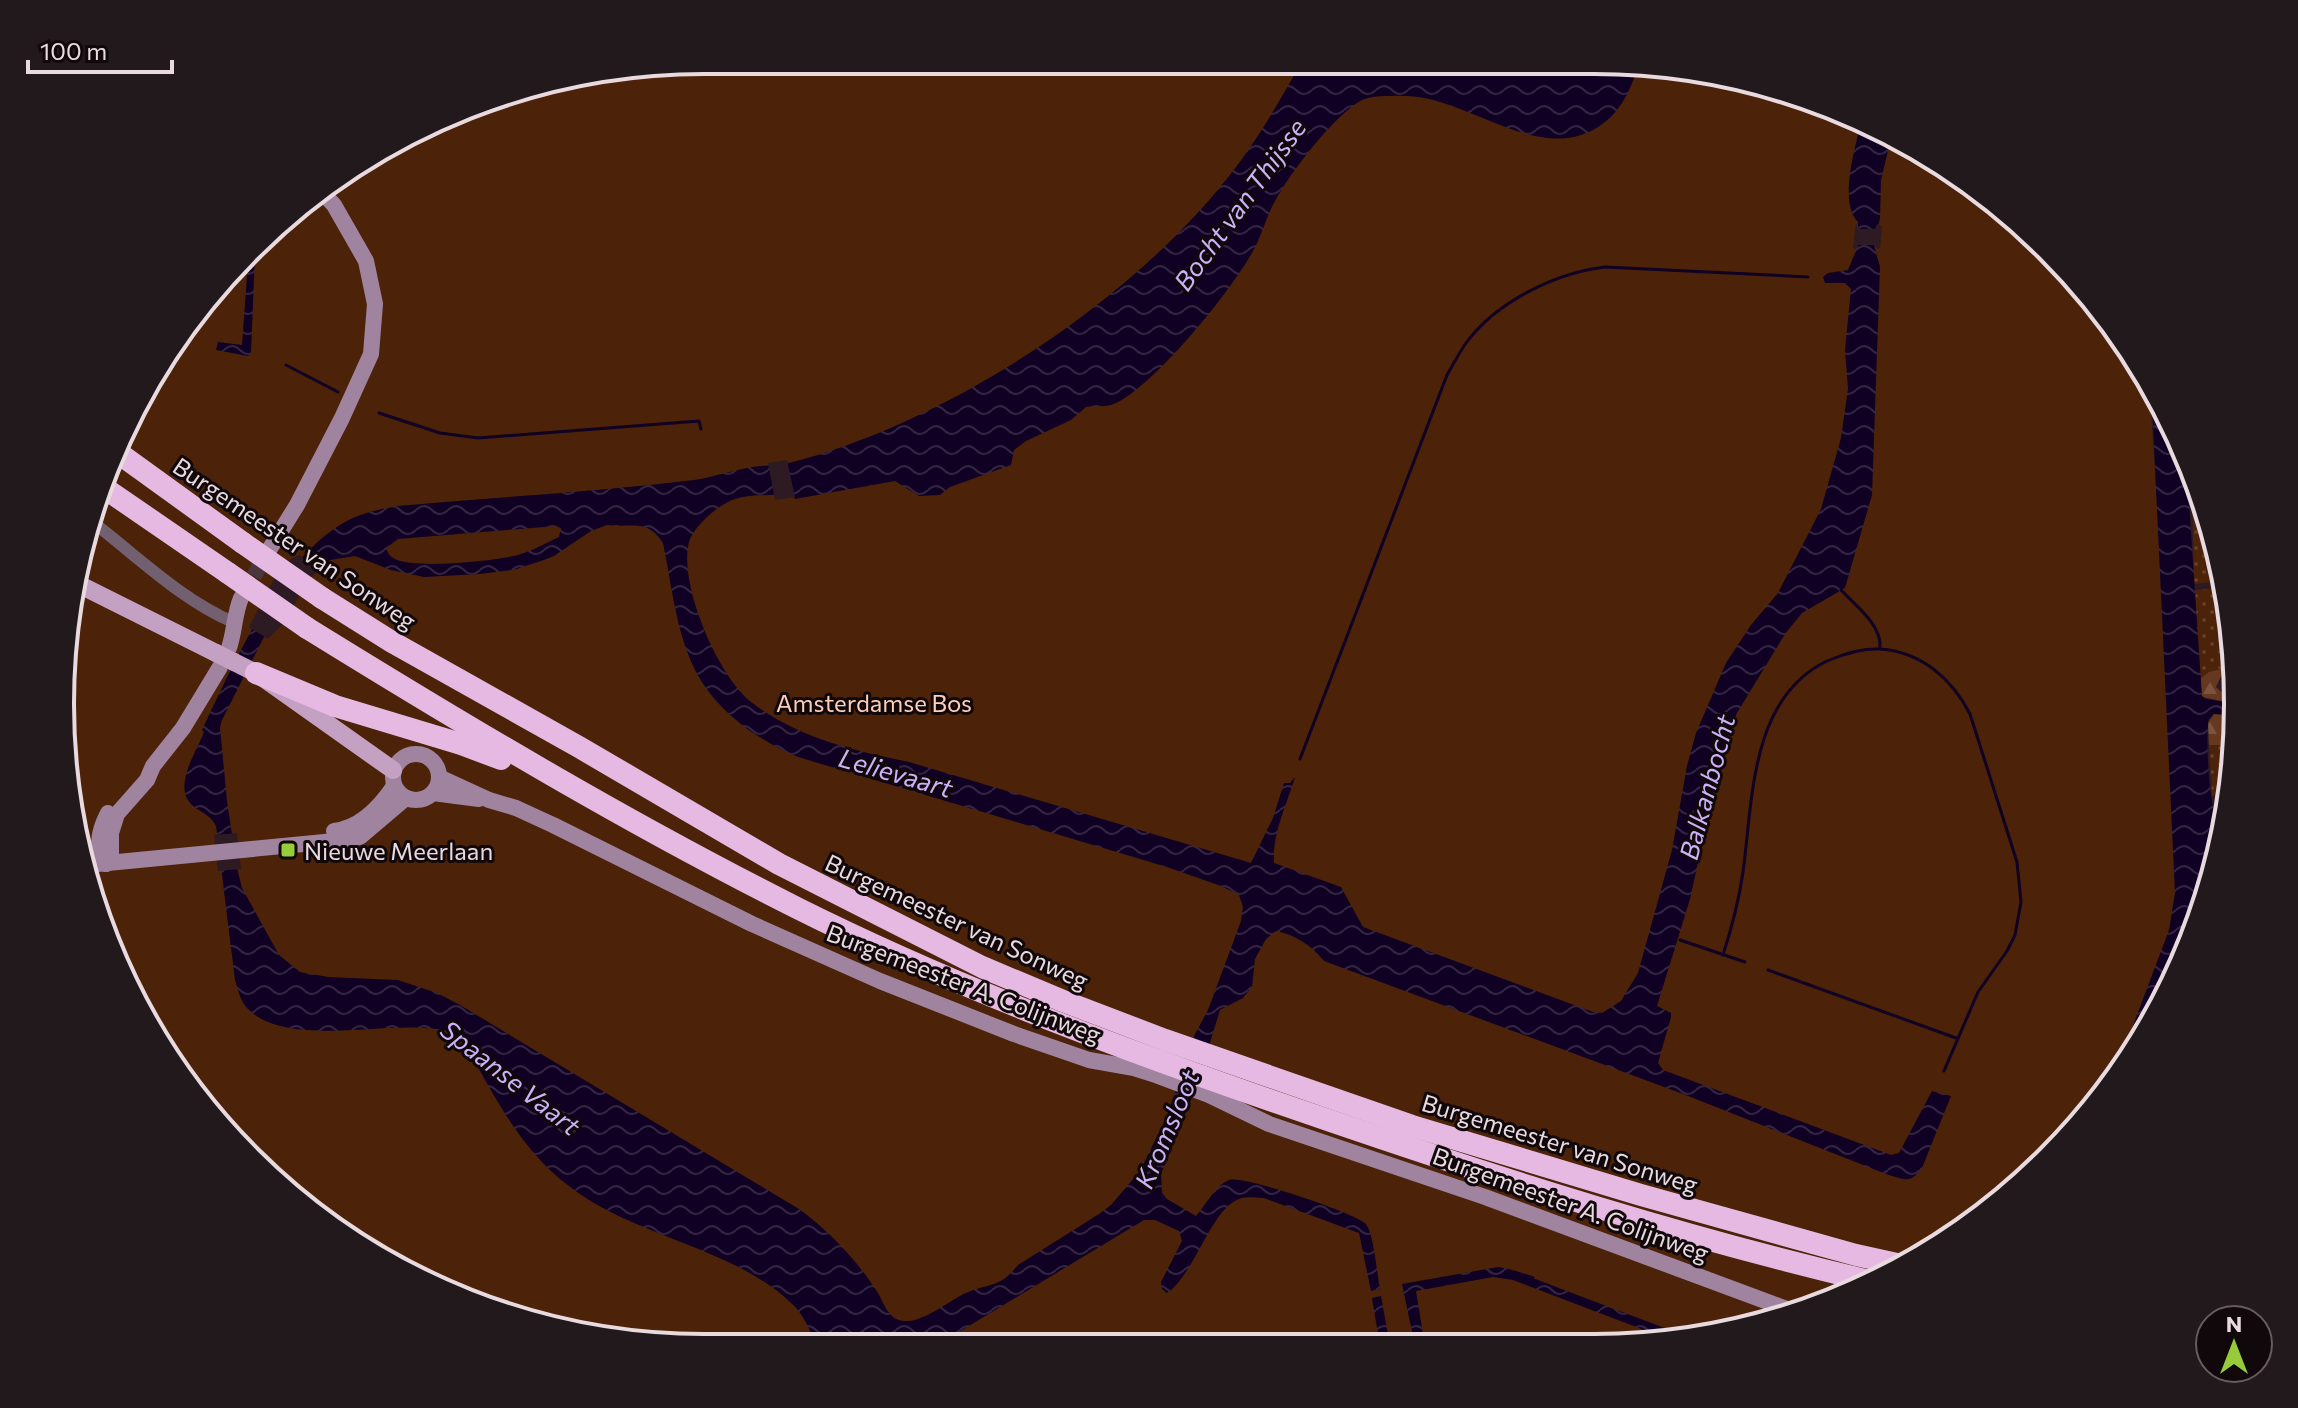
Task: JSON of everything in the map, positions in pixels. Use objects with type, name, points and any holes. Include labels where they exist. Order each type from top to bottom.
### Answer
[{"type":"highway","name":"Burgemeester van Sonweg","points":[[124,457],[322,598],[392,642],[613,766],[707,824],[852,903],[1217,1090],[1699,1237],[1855,1277]]},
{"type":"highway","name":"Burgemeester van Sonweg","points":[[110,492],[307,628],[576,791],[799,909],[1006,1001],[1158,1058],[1220,1059],[1442,1136],[1641,1195],[1887,1262]]},
{"type":"highway","points":[[256,673],[335,706],[461,744],[576,791]]},
{"type":"main road","points":[[85,587],[256,673],[398,785]]},
{"type":"street","points":[[269,550],[330,443],[371,354],[375,304],[366,261],[328,198]]},
{"type":"street","points":[[99,527],[175,586],[233,622]]},
{"type":"street","points":[[241,598],[233,622],[234,634],[183,728],[153,766],[147,780],[117,814],[97,859],[247,845],[354,827],[398,785],[403,757],[419,754],[433,762],[439,777],[433,793],[425,799],[415,801],[398,785]]},
{"type":"street","name":"Burgemeester A. Colijnweg","points":[[439,777],[553,825],[752,924],[880,981],[1061,1051],[1158,1058]]},
{"type":"street","name":"Burgemeester A. Colijnweg","points":[[433,793],[489,800]]},
{"type":"street","name":"Burgemeester A. Colijnweg","points":[[1217,1090],[1269,1124],[1485,1197],[1780,1306]]},
{"type":"green space","name":"Amsterdamse Bos","points":[[704,74],[1594,74],[1676,79],[1757,95],[1797,107],[1873,139],[1944,180],[2009,230],[2068,289],[2094,320],[2140,389],[2151,410],[2183,907],[2158,986],[2118,1054],[2068,1119],[2009,1178],[1978,1204],[1909,1250],[1835,1286],[1757,1313],[1676,1329],[1594,1334],[704,1334],[622,1329],[541,1313],[501,1301],[389,1250],[320,1204],[289,1178],[204,1088],[158,1019],[139,983],[107,907],[95,867],[79,786],[75,745],[75,663],[79,622],[95,541],[122,463],[158,389],[204,320],[259,259],[320,204],[389,158],[501,107],[541,95],[622,79]]},
{"type":"green space","points":[[2192,506],[2212,582],[2194,584]]},
{"type":"green space","points":[[2213,588],[2219,619],[2221,669],[2200,679],[2195,590]]},
{"type":"green space","points":[[2221,669],[2216,687],[2224,694],[2224,702],[2202,697],[2200,679],[2209,672]]},
{"type":"green space","points":[[2214,714],[2224,715],[2223,745],[2209,745],[2208,723]]},
{"type":"green space","points":[[2223,744],[2217,796],[2212,796],[2209,745]]},
{"type":"water","points":[[1294,74],[1635,75],[1626,96],[1605,122],[1585,134],[1565,138],[1544,138],[1523,133],[1434,100],[1380,96],[1362,100],[1326,131],[1291,176],[1275,201],[1243,268],[1211,311],[1171,357],[1132,393],[1116,403],[1086,407],[1071,420],[1014,450],[1011,465],[950,487],[940,495],[919,496],[895,481],[795,499],[791,493],[750,496],[721,506],[695,531],[689,542],[687,560],[695,604],[726,672],[751,702],[768,714],[826,741],[909,762],[1251,863],[1273,818],[1284,783],[1290,783],[1295,777],[1278,830],[1274,863],[1341,887],[1363,927],[1602,1013],[1621,1001],[1638,973],[1672,850],[1696,733],[1726,663],[1751,625],[1778,593],[1821,509],[1841,438],[1848,389],[1845,350],[1851,289],[1845,283],[1825,283],[1823,277],[1828,273],[1848,270],[1858,246],[1858,222],[1852,213],[1849,188],[1859,133],[1889,147],[1881,180],[1880,218],[1874,245],[1880,267],[1872,495],[1845,588],[1802,613],[1785,634],[1737,713],[1723,748],[1690,899],[1657,1006],[1671,1013],[1658,1063],[1663,1070],[1891,1155],[1899,1153],[1932,1091],[1951,1096],[1922,1168],[1914,1177],[1906,1179],[1886,1174],[1683,1094],[1324,961],[1303,942],[1276,931],[1266,939],[1255,959],[1252,987],[1243,998],[1220,1010],[1198,1082],[1161,1174],[1162,1193],[1196,1216],[1219,1187],[1229,1180],[1238,1180],[1297,1196],[1356,1218],[1365,1223],[1371,1235],[1380,1289],[1371,1291],[1359,1233],[1264,1198],[1245,1198],[1229,1205],[1220,1215],[1186,1272],[1167,1293],[1162,1289],[1161,1282],[1182,1241],[1179,1231],[1155,1220],[1144,1220],[956,1334],[811,1334],[799,1311],[767,1283],[712,1255],[623,1218],[595,1203],[551,1171],[521,1137],[457,1035],[421,1028],[305,1030],[282,1027],[263,1020],[247,1008],[235,980],[216,826],[186,797],[185,779],[204,732],[202,730],[260,615],[299,561],[321,539],[351,519],[398,506],[657,484],[784,464],[849,444],[910,419],[971,388],[1087,313],[1140,269],[1188,223],[1229,176]],"holes":[[[607,525],[639,526],[651,530],[663,543],[681,631],[698,676],[721,706],[765,740],[798,757],[1167,867],[1239,895],[1243,907],[1241,921],[1208,1010],[1195,1034],[1168,1114],[1140,1171],[1111,1205],[1018,1265],[1004,1279],[960,1296],[918,1319],[904,1321],[894,1317],[851,1256],[799,1209],[460,1005],[437,993],[398,980],[328,977],[300,972],[279,955],[242,888],[227,801],[220,727],[265,635],[311,571],[330,560],[355,556],[391,570],[424,577],[513,570],[554,556],[591,531]],[[561,528],[559,537],[523,553],[492,560],[403,562],[393,558],[386,548],[398,539]]]},
{"type":"water","points":[[255,264],[251,353],[248,356],[216,350],[218,342],[242,345],[247,271]]},
{"type":"water","points":[[2152,413],[2188,494],[2202,696],[2224,702],[2224,714],[2214,714],[2208,721],[2210,790],[2215,812],[2203,867],[2176,945],[2129,1037],[2169,930],[2175,893]]},
{"type":"water","points":[[1498,1267],[1669,1330],[1649,1332],[1513,1280],[1493,1277],[1416,1291],[1423,1334],[1412,1334],[1402,1284]]},
{"type":"water","points":[[1381,1296],[1388,1334],[1378,1334],[1372,1298]]},
{"type":"pier","points":[[1856,223],[1858,229],[1875,229],[1877,224],[1882,226],[1880,248],[1858,245],[1856,249],[1853,248]]},
{"type":"pier","points":[[787,460],[795,497],[775,500],[768,463]]},
{"type":"pier","points":[[299,555],[321,570],[309,578],[284,623],[268,639],[249,627],[282,564]]},
{"type":"pier","points":[[237,833],[241,869],[218,871],[214,835]]},
{"type":"waterway","points":[[1300,759],[1447,375],[1479,328],[1528,292],[1566,276],[1605,267],[1808,277]]},
{"type":"waterway","points":[[286,365],[338,392]]},
{"type":"waterway","points":[[379,413],[440,433],[478,438],[699,421],[701,429]]},
{"type":"waterway","points":[[1841,590],[1877,631],[1880,648]]},
{"type":"waterway","points":[[1723,955],[1741,882],[1760,753],[1769,725],[1783,699],[1802,678],[1827,661],[1853,652],[1867,649],[1895,651],[1922,662],[1945,679],[1970,714],[2017,862],[2021,902],[2015,935],[1978,992],[1944,1071]]},
{"type":"waterway","points":[[1680,940],[1745,962]]},
{"type":"waterway","points":[[1768,970],[1956,1038]]},
{"type":"waterway","points":[[1514,1272],[1533,1278]]},
{"type":"tunnel","points":[[242,597],[268,551]]},
{"type":"place","name":"Nieuwe Meerlaan","points":[[288,850]]},
{"type":"water label","name":"Bocht van Thijsse","points":[[1239,204]]},
{"type":"water label","name":"Lelievaart","points":[[896,772]]},
{"type":"water label","name":"Balkanbocht","points":[[1706,787]]},
{"type":"water label","name":"Spaanse Vaart","points":[[511,1077]]},
{"type":"water label","name":"Kromsloot","points":[[1166,1129]]}]
